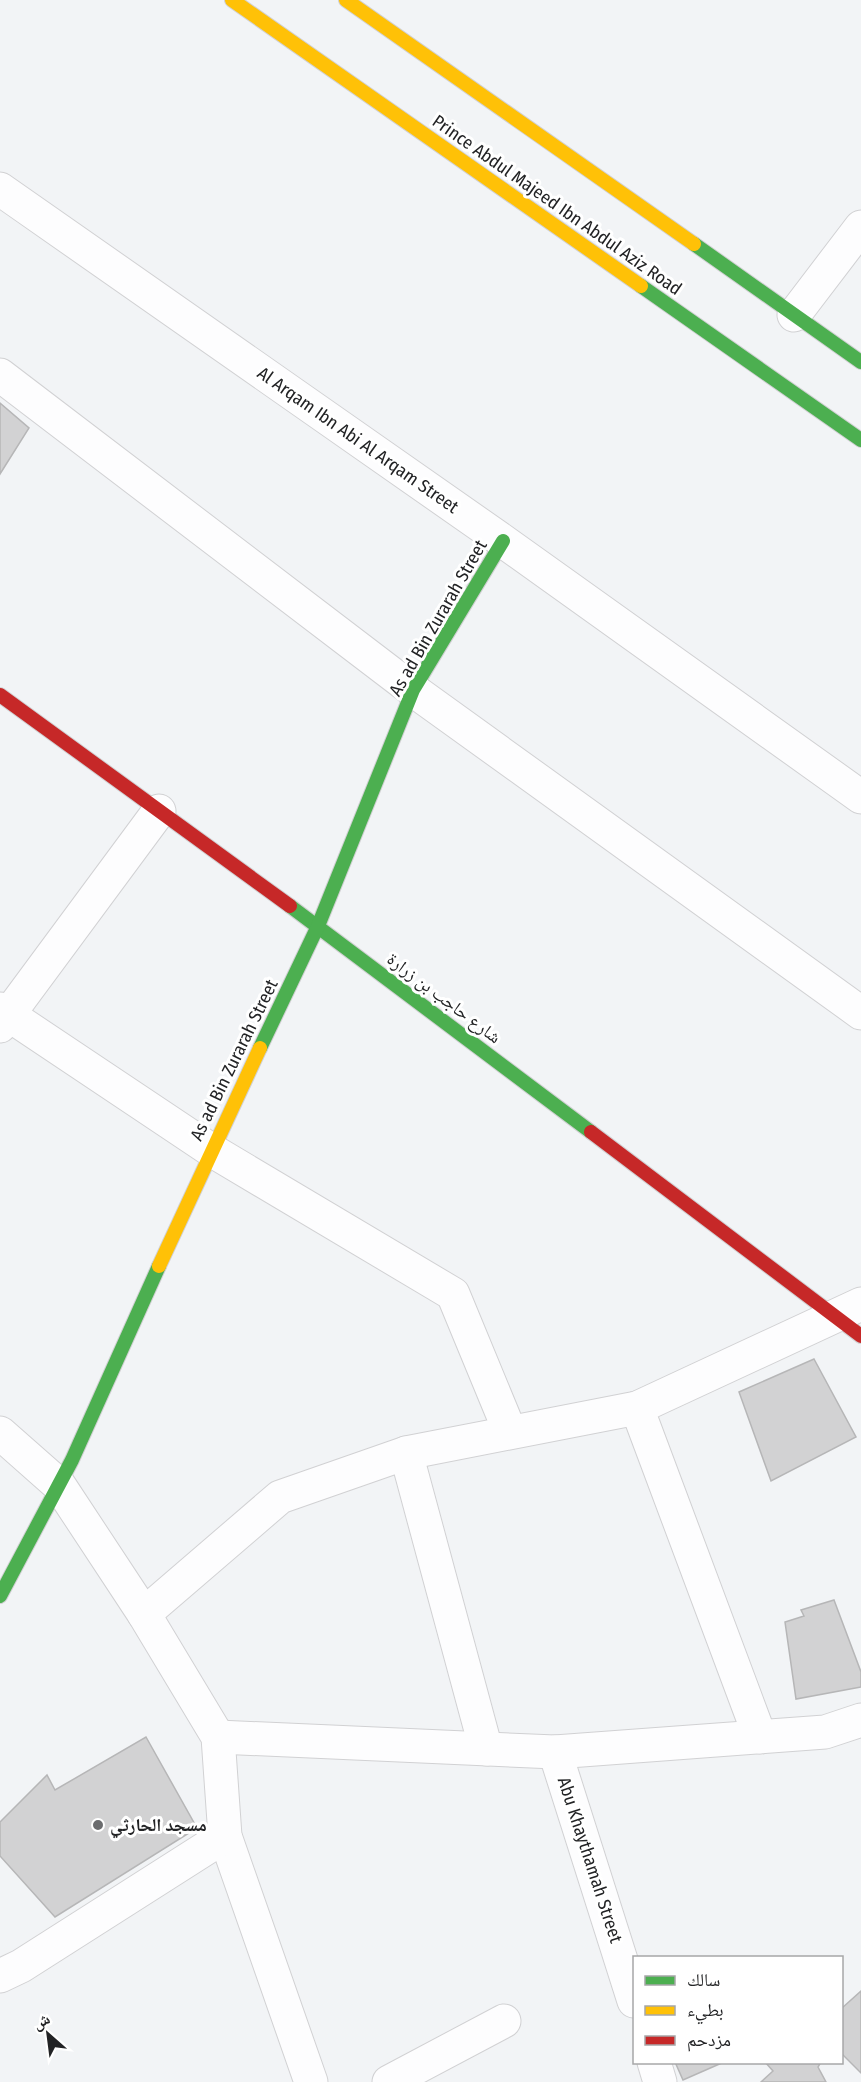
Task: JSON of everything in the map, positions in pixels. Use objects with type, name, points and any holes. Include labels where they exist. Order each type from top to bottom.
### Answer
[{"type":"street","name":"Prince Abdul Majeed Ibn Abdul Aziz Road","points":[[232,0],[861,440]]},
{"type":"street","points":[[346,0],[861,362]]},
{"type":"street","name":"Al Arqam Ibn Abi Al Arqam Street","points":[[0,189],[502,541],[861,797]]},
{"type":"street","points":[[794,315],[861,227]]},
{"type":"street","points":[[0,375],[413,690],[861,1013]]},
{"type":"street","name":"As ad Bin Zurarah Street","points":[[0,1596],[72,1460],[211,1150],[318,926],[413,690],[502,541]]},
{"type":"street","name":"شارع حاجب بن زرارة","points":[[0,695],[853,1319]]},
{"type":"street","points":[[159,811],[3,1016],[211,1150],[453,1294],[510,1432]]},
{"type":"street","points":[[144,1614],[280,1497],[406,1453],[637,1408],[853,1319]]},
{"type":"street","points":[[637,1408],[760,1737]]},
{"type":"street","points":[[0,1433],[59,1485],[144,1614],[219,1737],[225,1836],[311,2082]]},
{"type":"street","points":[[406,1453],[486,1749]]},
{"type":"street","points":[[219,1737],[555,1752],[825,1732],[861,1720]]},
{"type":"street","name":"Abu Khaythamah Street","points":[[555,1752],[633,1998]]},
{"type":"street","points":[[0,1977],[21,1966],[225,1836]]},
{"type":"street","points":[[389,2082],[504,2021]]},
{"type":"street","points":[[655,2064],[660,2082]]},
{"type":"building","points":[[0,403],[29,428],[0,474]]},
{"type":"building","points":[[814,1359],[856,1437],[771,1481],[739,1392]]},
{"type":"building","points":[[834,1600],[861,1672],[861,1687],[796,1699],[785,1622],[804,1616],[801,1610]]},
{"type":"building","name":"مسجد الحارثي","points":[[146,1737],[197,1828],[55,1917],[0,1856],[0,1822],[47,1775],[55,1790]]},
{"type":"building","points":[[861,1991],[861,2073],[843,2055],[843,2007]]},
{"type":"building","points":[[676,2064],[719,2064],[683,2080]]},
{"type":"building","points":[[767,2064],[820,2064],[818,2067],[826,2082],[761,2082],[773,2071]]},
{"type":"traffic: fast","points":[[694,244],[861,362]]},
{"type":"traffic: fast","points":[[641,286],[861,440]]},
{"type":"traffic: fast","points":[[260,1048],[318,926],[413,690],[503,541]]},
{"type":"traffic: fast","points":[[290,906],[591,1132]]},
{"type":"traffic: fast","points":[[0,1596],[72,1460],[159,1266]]},
{"type":"traffic: slow","points":[[232,0],[641,286]]},
{"type":"traffic: slow","points":[[346,0],[694,244]]},
{"type":"traffic: slow","points":[[159,1266],[260,1048]]},
{"type":"traffic: jam","points":[[0,695],[290,906]]},
{"type":"traffic: jam","points":[[591,1132],[861,1336]]},
{"type":"place","name":"مسجد الحارثي","points":[[98,1825]]}]
